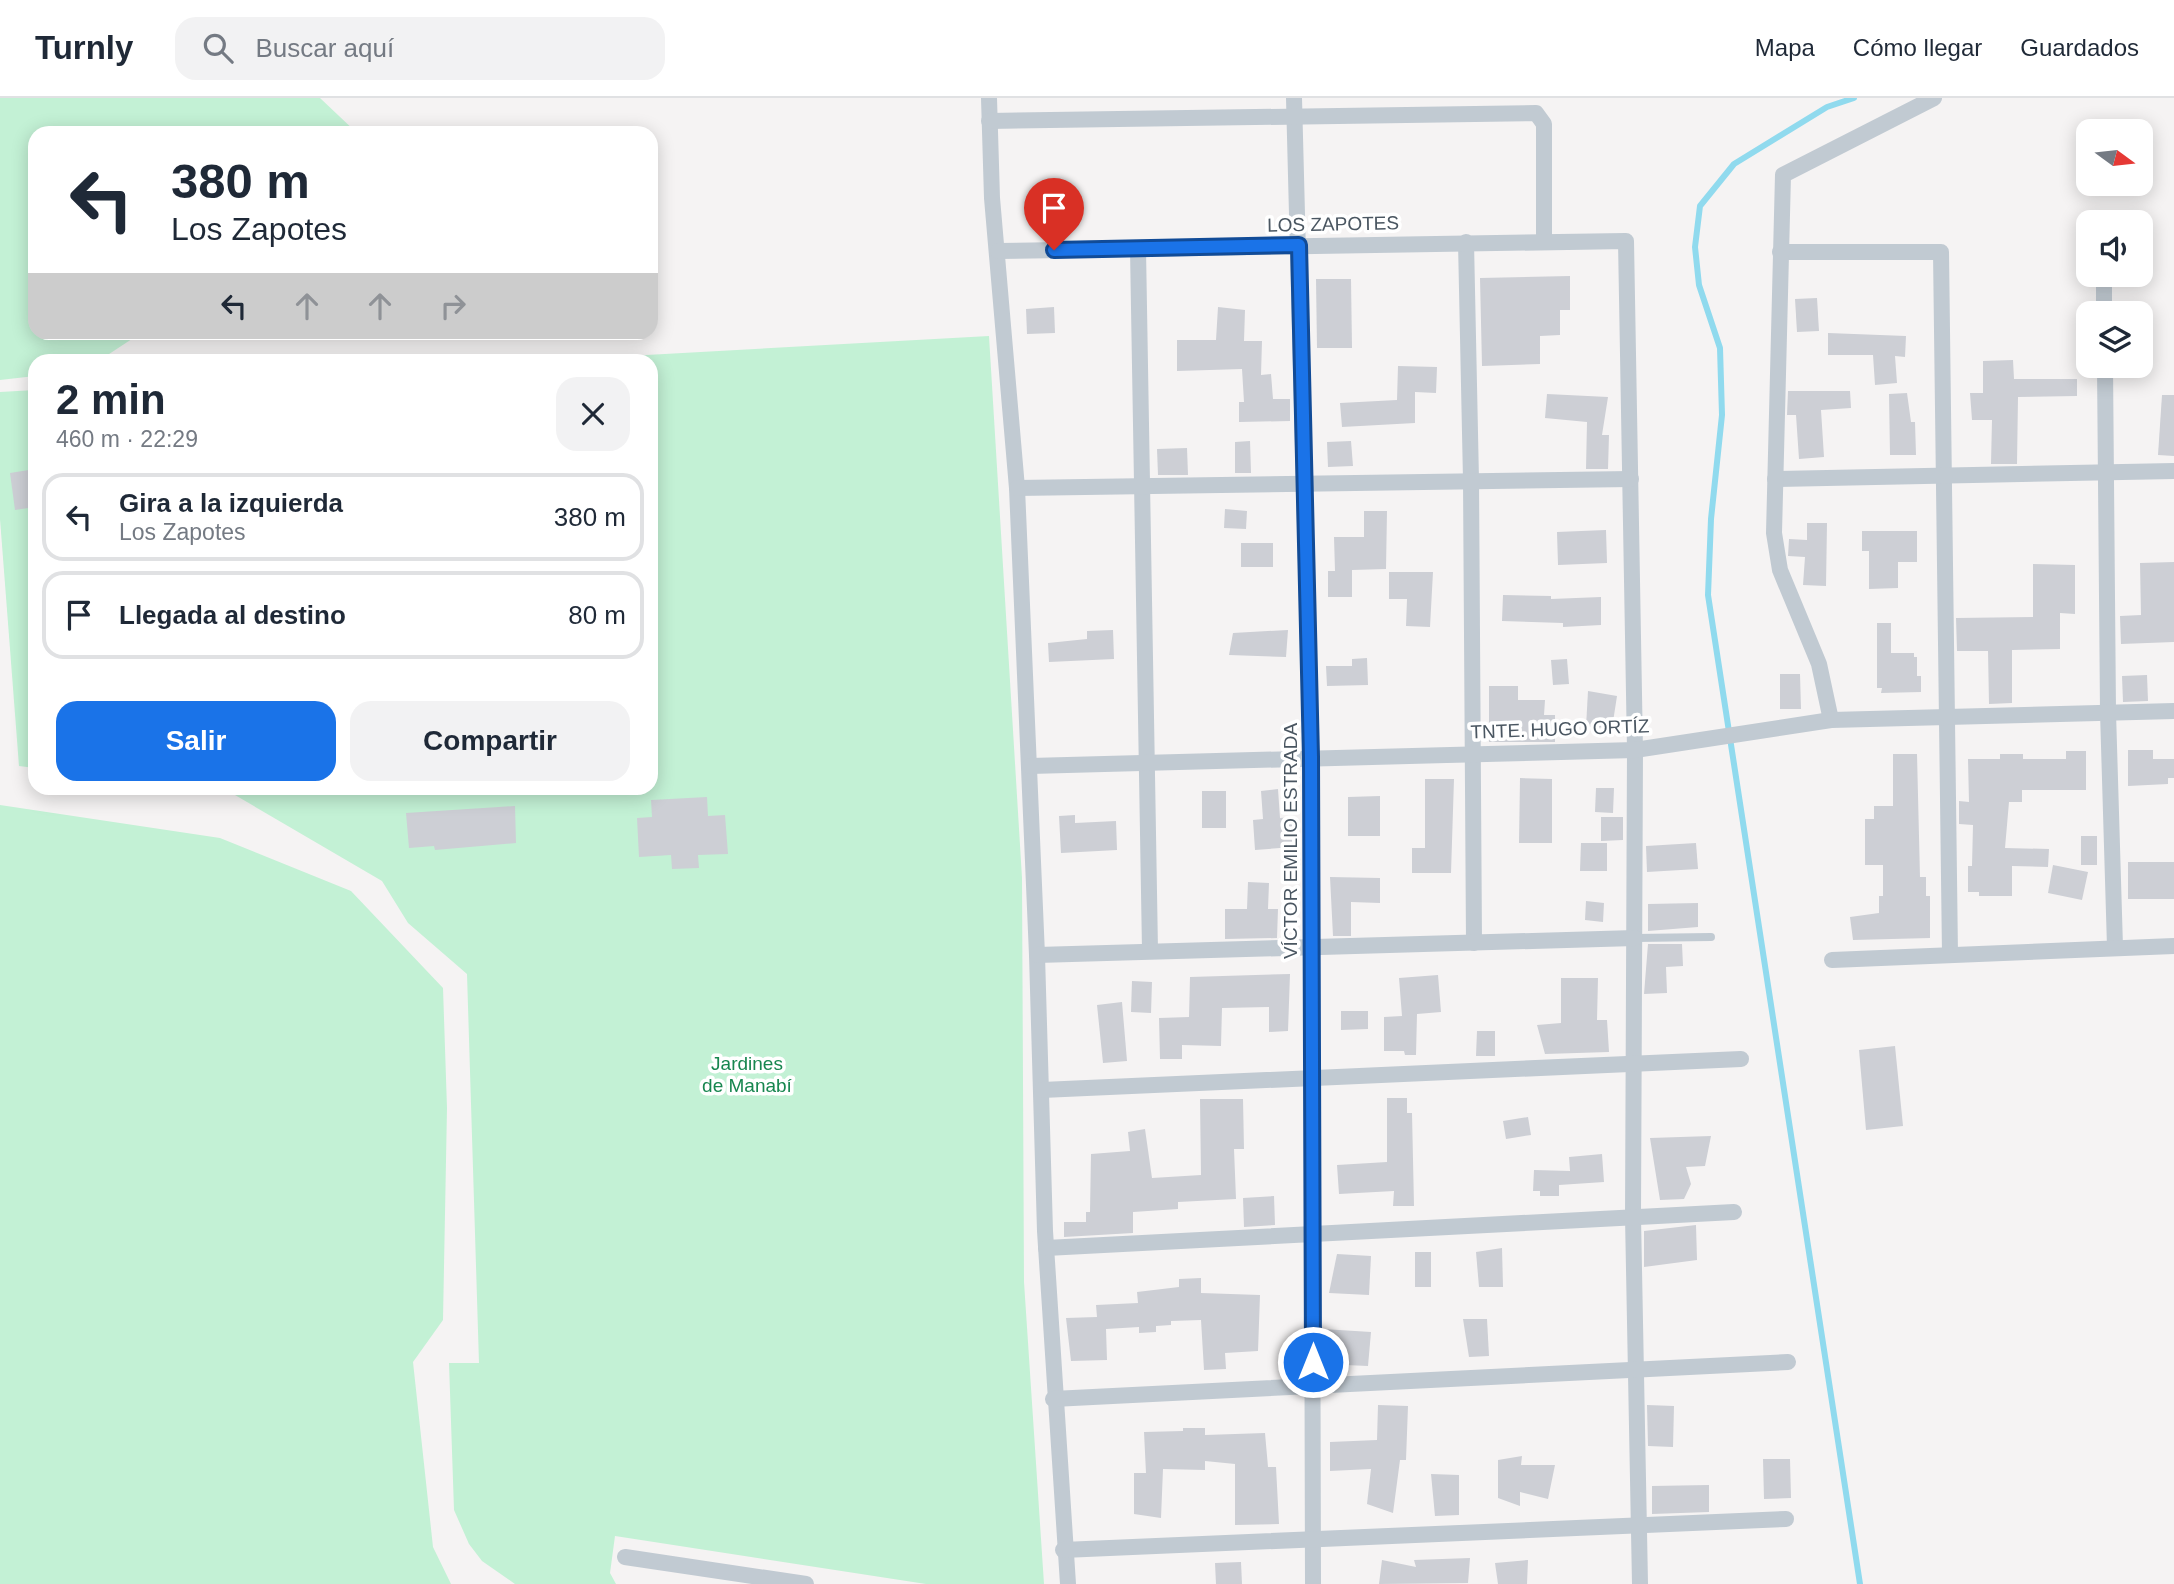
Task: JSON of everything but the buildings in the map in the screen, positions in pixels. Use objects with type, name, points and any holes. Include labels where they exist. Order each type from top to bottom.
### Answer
[{"type":"street","points":[[989,98],[992,198],[1017,488],[1038,955],[1053,1399],[1063,1550],[1068,1584]]},
{"type":"street","name":"VÍCTOR EMILIO ESTRADA","points":[[1294,98],[1311,757],[1313,1584]]},
{"type":"street","points":[[1831,720],[1819,664],[1780,570],[1774,533],[1783,175],[1934,98]]},
{"type":"street","points":[[989,121],[1536,113],[1544,124],[1544,242]]},
{"type":"street","name":"LOS ZAPOTES","points":[[998,251],[1626,241],[1631,479]]},
{"type":"street","points":[[1466,242],[1471,480],[1474,943]]},
{"type":"street","points":[[1138,249],[1150,950]]},
{"type":"street","points":[[1780,253],[1941,252],[1950,955]]},
{"type":"street","points":[[2105,378],[2108,712],[2115,947]]},
{"type":"street","points":[[1775,479],[2174,471]]},
{"type":"street","points":[[1017,488],[1631,479],[1642,749],[1634,939],[1633,1217],[1640,1584]]},
{"type":"street","name":"TNTE. HUGO ORTÍZ","points":[[1030,766],[1642,749],[1831,720],[2174,711]]},
{"type":"street","points":[[1038,955],[1634,939]]},
{"type":"street","points":[[1832,960],[2174,946]]},
{"type":"street","points":[[1042,1090],[1741,1059]]},
{"type":"street","points":[[1046,1248],[1734,1212]]},
{"type":"street","points":[[1053,1399],[1788,1362]]},
{"type":"street","points":[[1063,1550],[1786,1519]]},
{"type":"street","points":[[625,1557],[806,1584]]},
{"type":"lane","points":[[1634,939],[1711,937]]},
{"type":"green space","points":[[0,98],[320,98],[350,126],[28,126],[28,340],[130,340],[109,354],[28,354],[28,377],[0,380]]},
{"type":"green space","name":"Jardines de Manabí","points":[[989,336],[1022,878],[1024,1282],[1044,1584],[926,1584],[615,1536],[610,1573],[616,1584],[515,1584],[482,1561],[469,1544],[454,1510],[449,1363],[479,1363],[467,974],[408,923],[382,881],[235,795],[658,795],[658,354]]},
{"type":"green space","points":[[28,390],[28,767],[19,766],[0,519],[0,392]]},
{"type":"green space","points":[[0,805],[220,838],[351,891],[443,988],[447,1108],[443,1320],[413,1362],[433,1547],[451,1584],[0,1584]]},
{"type":"waterway","points":[[1854,98],[1827,107],[1734,164],[1700,206],[1695,247],[1699,285],[1720,348],[1722,415],[1711,519],[1708,595],[1860,1584]]},
{"type":"route","points":[[1054,250],[1299,245],[1311,757],[1313,1362]]}]
